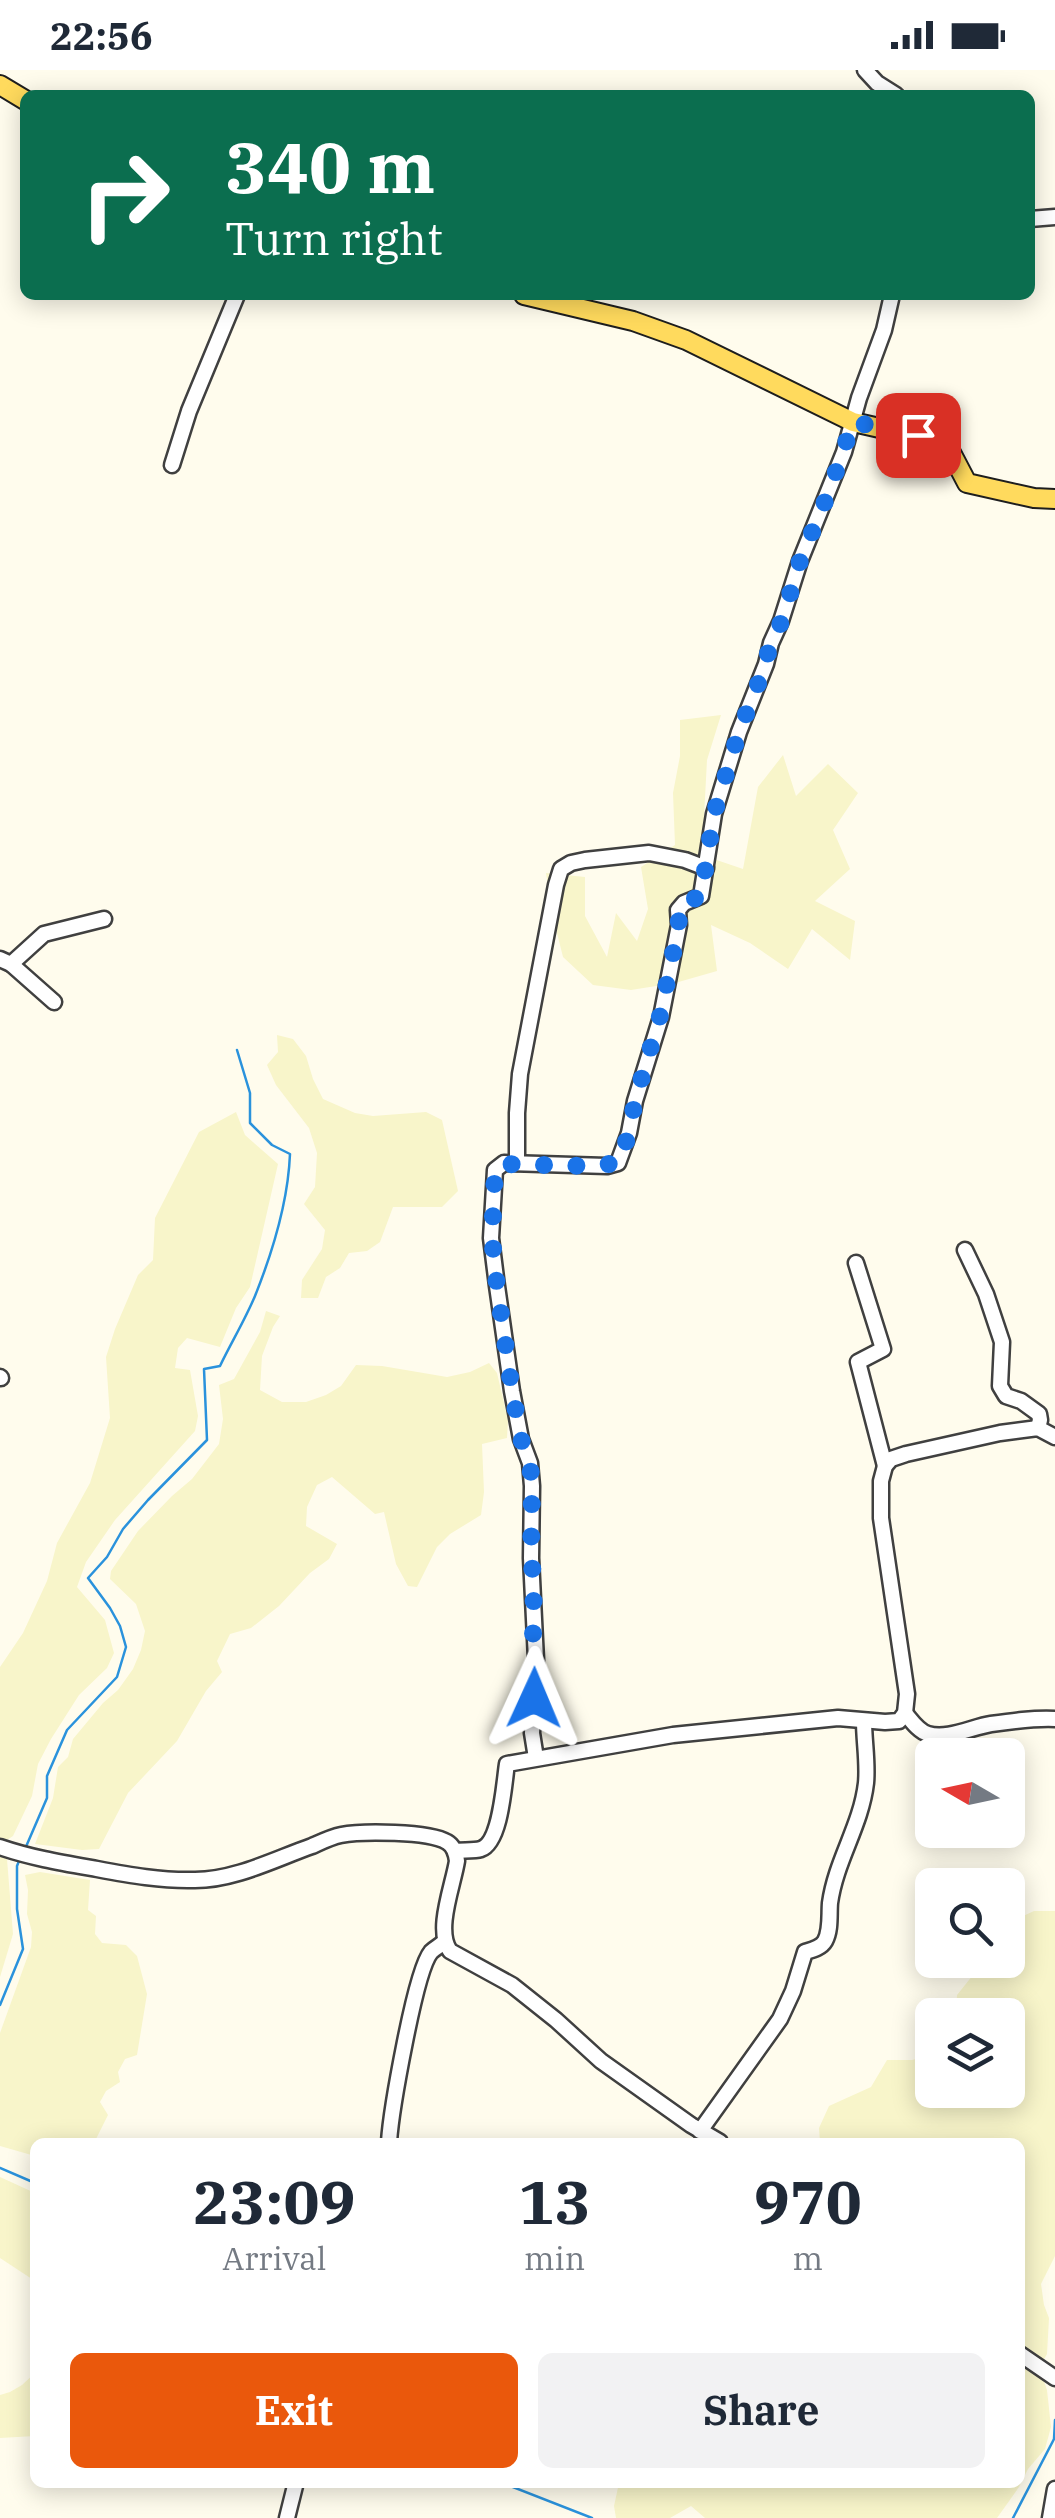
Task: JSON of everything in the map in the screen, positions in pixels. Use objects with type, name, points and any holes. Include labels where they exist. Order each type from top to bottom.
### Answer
[{"type":"main road","points":[[545,300],[633,321],[686,340],[853,422],[946,443],[966,483],[1055,499]]},
{"type":"street","points":[[864,70],[888,90]]},
{"type":"street","points":[[172,465],[188,411],[235,300]]},
{"type":"street","points":[[536,1758],[532,1733],[536,1660],[532,1486],[512,1390],[492,1238],[495,1170],[504,1164],[518,1163],[618,1163],[660,1016],[679,925],[678,910],[701,896],[714,814],[739,732],[829,492],[891,300]]},
{"type":"street","points":[[518,1163],[520,1074],[562,869],[586,860],[649,853],[706,868]]},
{"type":"street","points":[[54,1002],[6,961],[44,934],[104,919]]},
{"type":"street","points":[[966,1250],[1002,1342],[1000,1386],[1006,1396],[1039,1414],[1038,1428]]},
{"type":"street","points":[[856,1263],[883,1349],[858,1362],[885,1466]]},
{"type":"street","points":[[456,1850],[481,1849],[489,1843],[496,1830],[508,1764],[673,1735],[838,1718],[899,1721],[905,1713],[907,1694],[881,1518],[885,1466],[890,1459],[906,1454],[1000,1434],[1038,1428],[1055,1438]]},
{"type":"street","points":[[905,1713],[928,1734],[944,1735],[987,1724],[1055,1719]]},
{"type":"street","points":[[700,2130],[780,2019],[794,1991],[805,1952],[824,1943],[842,1854],[860,1818],[866,1779],[864,1720]]},
{"type":"street","points":[[7,1849],[30,1857],[121,1873],[198,1880],[244,1872],[341,1835],[381,1833],[442,1840],[456,1850],[457,1861],[444,1926],[444,1942],[450,1951],[512,1985],[601,2061],[713,2138]]},
{"type":"street","points":[[390,2138],[391,2116],[421,1976],[430,1954],[444,1942]]},
{"type":"street","points":[[1025,2357],[1055,2378]]},
{"type":"street","points":[[287,2518],[294,2488]]},
{"type":"street","points":[[1050,2518],[1055,2489]]},
{"type":"shaded area","points":[[721,715],[707,760],[702,855],[743,869],[758,787],[783,755],[796,796],[828,764],[858,793],[833,830],[850,869],[815,901],[855,921],[850,960],[812,929],[788,969],[750,943],[711,925],[717,971],[631,990],[593,985],[563,957],[546,873],[585,877],[585,916],[607,957],[616,913],[637,941],[648,909],[641,867],[675,845],[673,793],[680,756],[680,720]]},
{"type":"shaded area","points":[[277,1035],[293,1039],[306,1056],[323,1099],[355,1113],[373,1116],[426,1112],[442,1120],[458,1191],[442,1207],[393,1207],[380,1242],[367,1251],[349,1253],[340,1268],[326,1277],[318,1298],[301,1298],[302,1280],[322,1249],[325,1230],[304,1204],[315,1187],[317,1153],[309,1128],[276,1085],[267,1065],[278,1052]]},
{"type":"shaded area","points":[[236,1112],[245,1135],[278,1164],[250,1287],[236,1308],[220,1347],[187,1338],[178,1348],[175,1368],[190,1370],[198,1416],[195,1431],[115,1520],[86,1562],[77,1587],[105,1620],[114,1653],[107,1668],[79,1695],[51,1739],[38,1764],[32,1796],[13,1836],[7,1840],[0,1838],[0,1667],[23,1633],[47,1581],[57,1543],[90,1483],[110,1418],[106,1357],[138,1275],[153,1260],[155,1218],[199,1132]]},
{"type":"shaded area","points":[[266,1311],[280,1316],[262,1356],[260,1390],[282,1402],[306,1402],[326,1395],[341,1386],[356,1365],[447,1377],[489,1363],[497,1373],[508,1420],[507,1438],[482,1444],[481,1515],[450,1534],[437,1547],[417,1587],[408,1586],[396,1564],[384,1512],[375,1514],[332,1477],[317,1485],[307,1507],[306,1526],[337,1544],[329,1559],[251,1628],[230,1634],[217,1661],[222,1672],[206,1691],[177,1741],[128,1793],[99,1849],[35,1844],[53,1798],[58,1767],[68,1757],[73,1739],[118,1690],[141,1650],[145,1631],[136,1604],[110,1579],[111,1571],[138,1531],[192,1479],[219,1444],[223,1419],[219,1385],[234,1379],[260,1332]]},
{"type":"shaded area","points":[[0,1856],[7,1859],[13,1934],[0,1977]]},
{"type":"shaded area","points":[[40,1872],[90,1880],[88,1910],[96,1916],[95,1934],[102,1943],[126,1945],[137,1956],[147,1994],[137,2055],[125,2059],[118,2072],[120,2082],[106,2091],[100,2102],[108,2115],[96,2138],[30,2138],[30,2155],[0,2146],[0,2033],[31,1947],[25,1875]]},
{"type":"shaded area","points":[[1055,1911],[1055,2256],[1041,2284],[1049,2318],[1047,2354],[1040,2366],[1025,2355],[1025,2138],[820,2138],[819,2128],[829,2106],[871,2087],[887,2060],[915,2059],[915,2108],[1025,2108],[1025,1998],[957,1998],[971,1978],[1025,1978],[1025,1915]]},
{"type":"shaded area","points":[[0,2177],[30,2191],[30,2278],[0,2258]]},
{"type":"shaded area","points":[[1025,2364],[1042,2376],[1051,2427],[1045,2449],[1025,2475]]},
{"type":"shaded area","points":[[30,2378],[30,2436],[0,2438],[0,2395]]},
{"type":"shaded area","points":[[618,2488],[1018,2488],[997,2518],[705,2518],[691,2506],[670,2518],[616,2518]]},
{"type":"waterway","points":[[25,1849],[47,1798],[47,1776],[67,1730],[117,1677],[126,1647],[120,1626],[88,1578],[148,1500],[207,1440],[204,1369],[220,1366],[255,1296],[278,1226],[290,1154],[272,1145],[250,1123],[250,1093],[237,1050]]},
{"type":"waterway","points":[[0,2005],[23,1949],[17,1909],[19,1861]]},
{"type":"waterway","points":[[0,2168],[30,2181]]},
{"type":"waterway","points":[[1013,2518],[1054,2439],[1055,2420]]},
{"type":"waterway","points":[[515,2488],[592,2518]]},
{"type":"route","points":[[534,1698],[532,1486],[512,1390],[497,1286],[492,1238],[495,1170],[504,1164],[521,1163],[618,1163],[660,1016],[675,951],[678,910],[701,896],[714,814],[739,732],[853,422],[918,435]]}]
